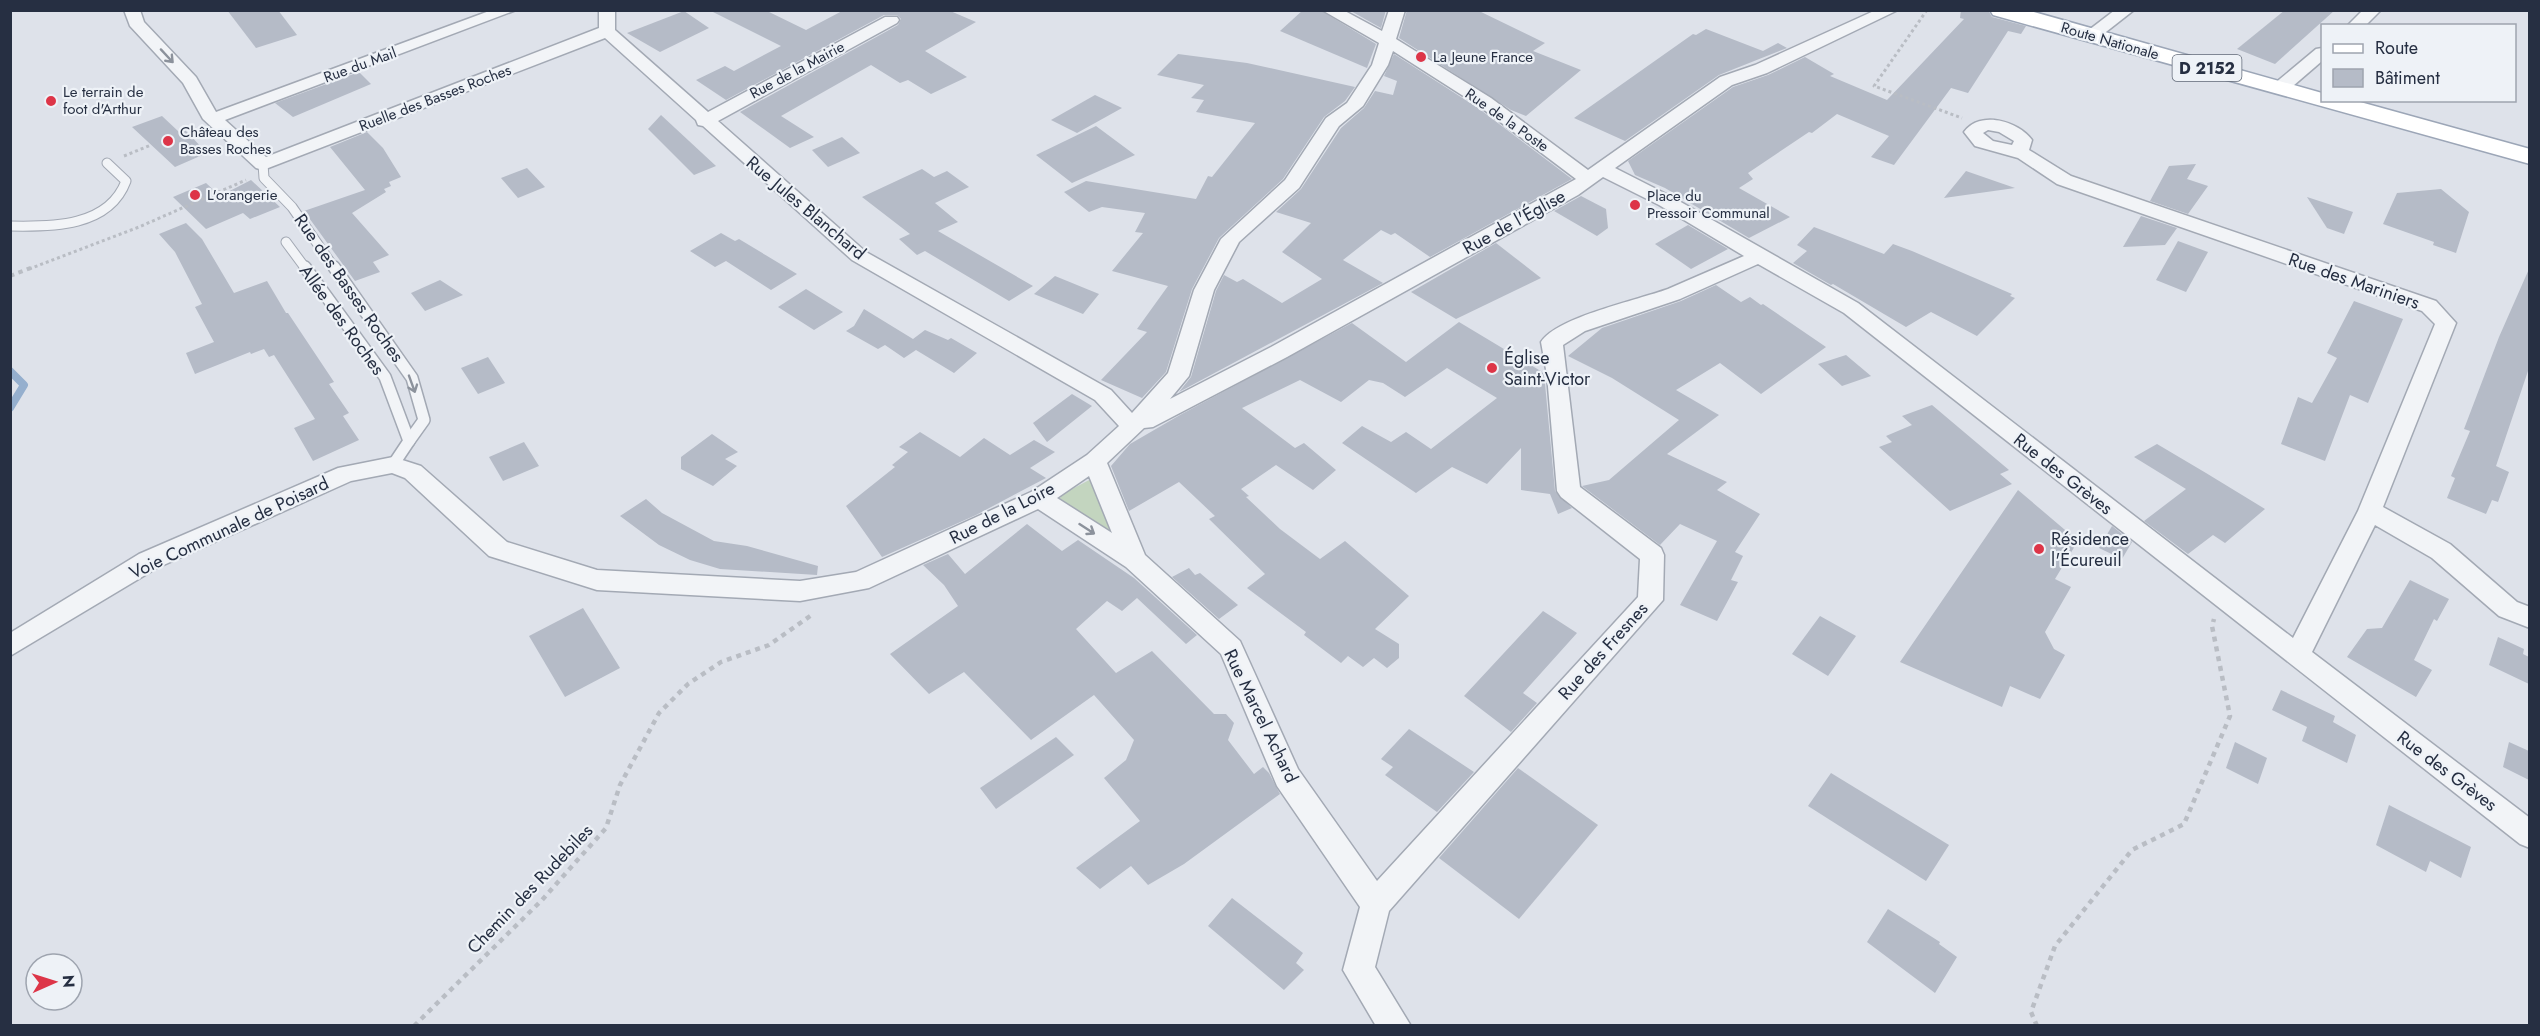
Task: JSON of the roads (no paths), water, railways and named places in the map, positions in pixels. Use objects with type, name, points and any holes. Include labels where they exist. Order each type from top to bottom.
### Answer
[{"type":"main road","name":"Route Nationale","points":[[2001,10],[2321,99]]},
{"type":"main road","name":"Route Nationale","points":[[2330,102],[2529,157]]},
{"type":"street","name":"Rue des Basses Roches","points":[[132,10],[136,23],[190,81],[213,119],[263,168]]},
{"type":"street","name":"Rue du Mail","points":[[213,119],[508,10]]},
{"type":"street","points":[[607,32],[608,10]]},
{"type":"street","name":"Rue de la Poste","points":[[1330,10],[1386,40],[1595,174]]},
{"type":"street","name":"Rue de la Loire","points":[[393,465],[412,472],[498,549],[597,580],[800,591],[860,581],[1039,498],[1095,461],[1132,427],[1178,376],[1204,290],[1231,239],[1292,184],[1332,122],[1354,106],[1380,65],[1397,10]]},
{"type":"street","name":"Rue de l'Église","points":[[1132,427],[1279,352],[1571,191],[1726,81],[1761,69],[1890,10]]},
{"type":"street","points":[[2091,36],[2126,10]]},
{"type":"street","points":[[2357,24],[2373,10]]},
{"type":"street","name":"Rue de la Mairie","points":[[704,121],[891,20]]},
{"type":"street","name":"Rue Jules Blanchard","points":[[607,32],[704,121],[859,256],[1103,395],[1132,427]]},
{"type":"street","name":"Ruelle des Basses Roches","points":[[263,168],[607,32]]},
{"type":"street","points":[[2280,88],[2321,53]]},
{"type":"street","name":"Rue des Mariniers","points":[[1978,126],[1989,124],[2012,129],[2023,140],[2019,152],[2064,180],[2428,306],[2446,323],[2370,511],[2297,656]]},
{"type":"street","name":"Rue des Grèves","points":[[1595,174],[1669,202],[1758,257],[1860,315],[2222,599],[2529,835]]},
{"type":"street","name":"Rue des Fresnes","points":[[1376,904],[1650,600],[1652,555],[1569,491],[1558,375],[1552,342],[1578,326],[1673,294],[1758,257]]},
{"type":"street","points":[[1095,461],[1135,560]]},
{"type":"street","name":"Voie Communale de Poisard","points":[[10,646],[148,561],[346,474],[393,465]]},
{"type":"street","name":"Rue Marcel Achard","points":[[1039,498],[1135,560],[1230,648],[1287,777],[1376,904]]},
{"type":"street","points":[[2370,511],[2441,551],[2508,609],[2529,618]]},
{"type":"street","points":[[1376,904],[1359,970],[1395,1026]]},
{"type":"lane","points":[[10,226],[34,227],[64,223],[89,218],[111,207],[124,192],[126,181],[107,163]]},
{"type":"lane","name":"Rue des Basses Roches","points":[[263,168],[264,178],[292,207],[412,378],[424,420],[409,441]]},
{"type":"lane","name":"Allée des Roches","points":[[286,242],[385,377],[409,441]]},
{"type":"lane","points":[[393,465],[409,441]]},
{"type":"waterway","points":[[10,371],[24,385],[10,408]]},
{"type":"place","name":"La Jeune France","points":[[1421,57]]},
{"type":"place","name":"Le terrain de foot d'Arthur","points":[[51,101]]},
{"type":"place","name":"Château des Basses Roches","points":[[168,141]]},
{"type":"place","name":"L'orangerie","points":[[195,195]]},
{"type":"place","name":"Place du Pressoir Communal","points":[[1635,205]]},
{"type":"place","name":"Église Saint-Victor","points":[[1492,368]]},
{"type":"place","name":"Résidence l'Écureuil","points":[[2039,549]]}]
